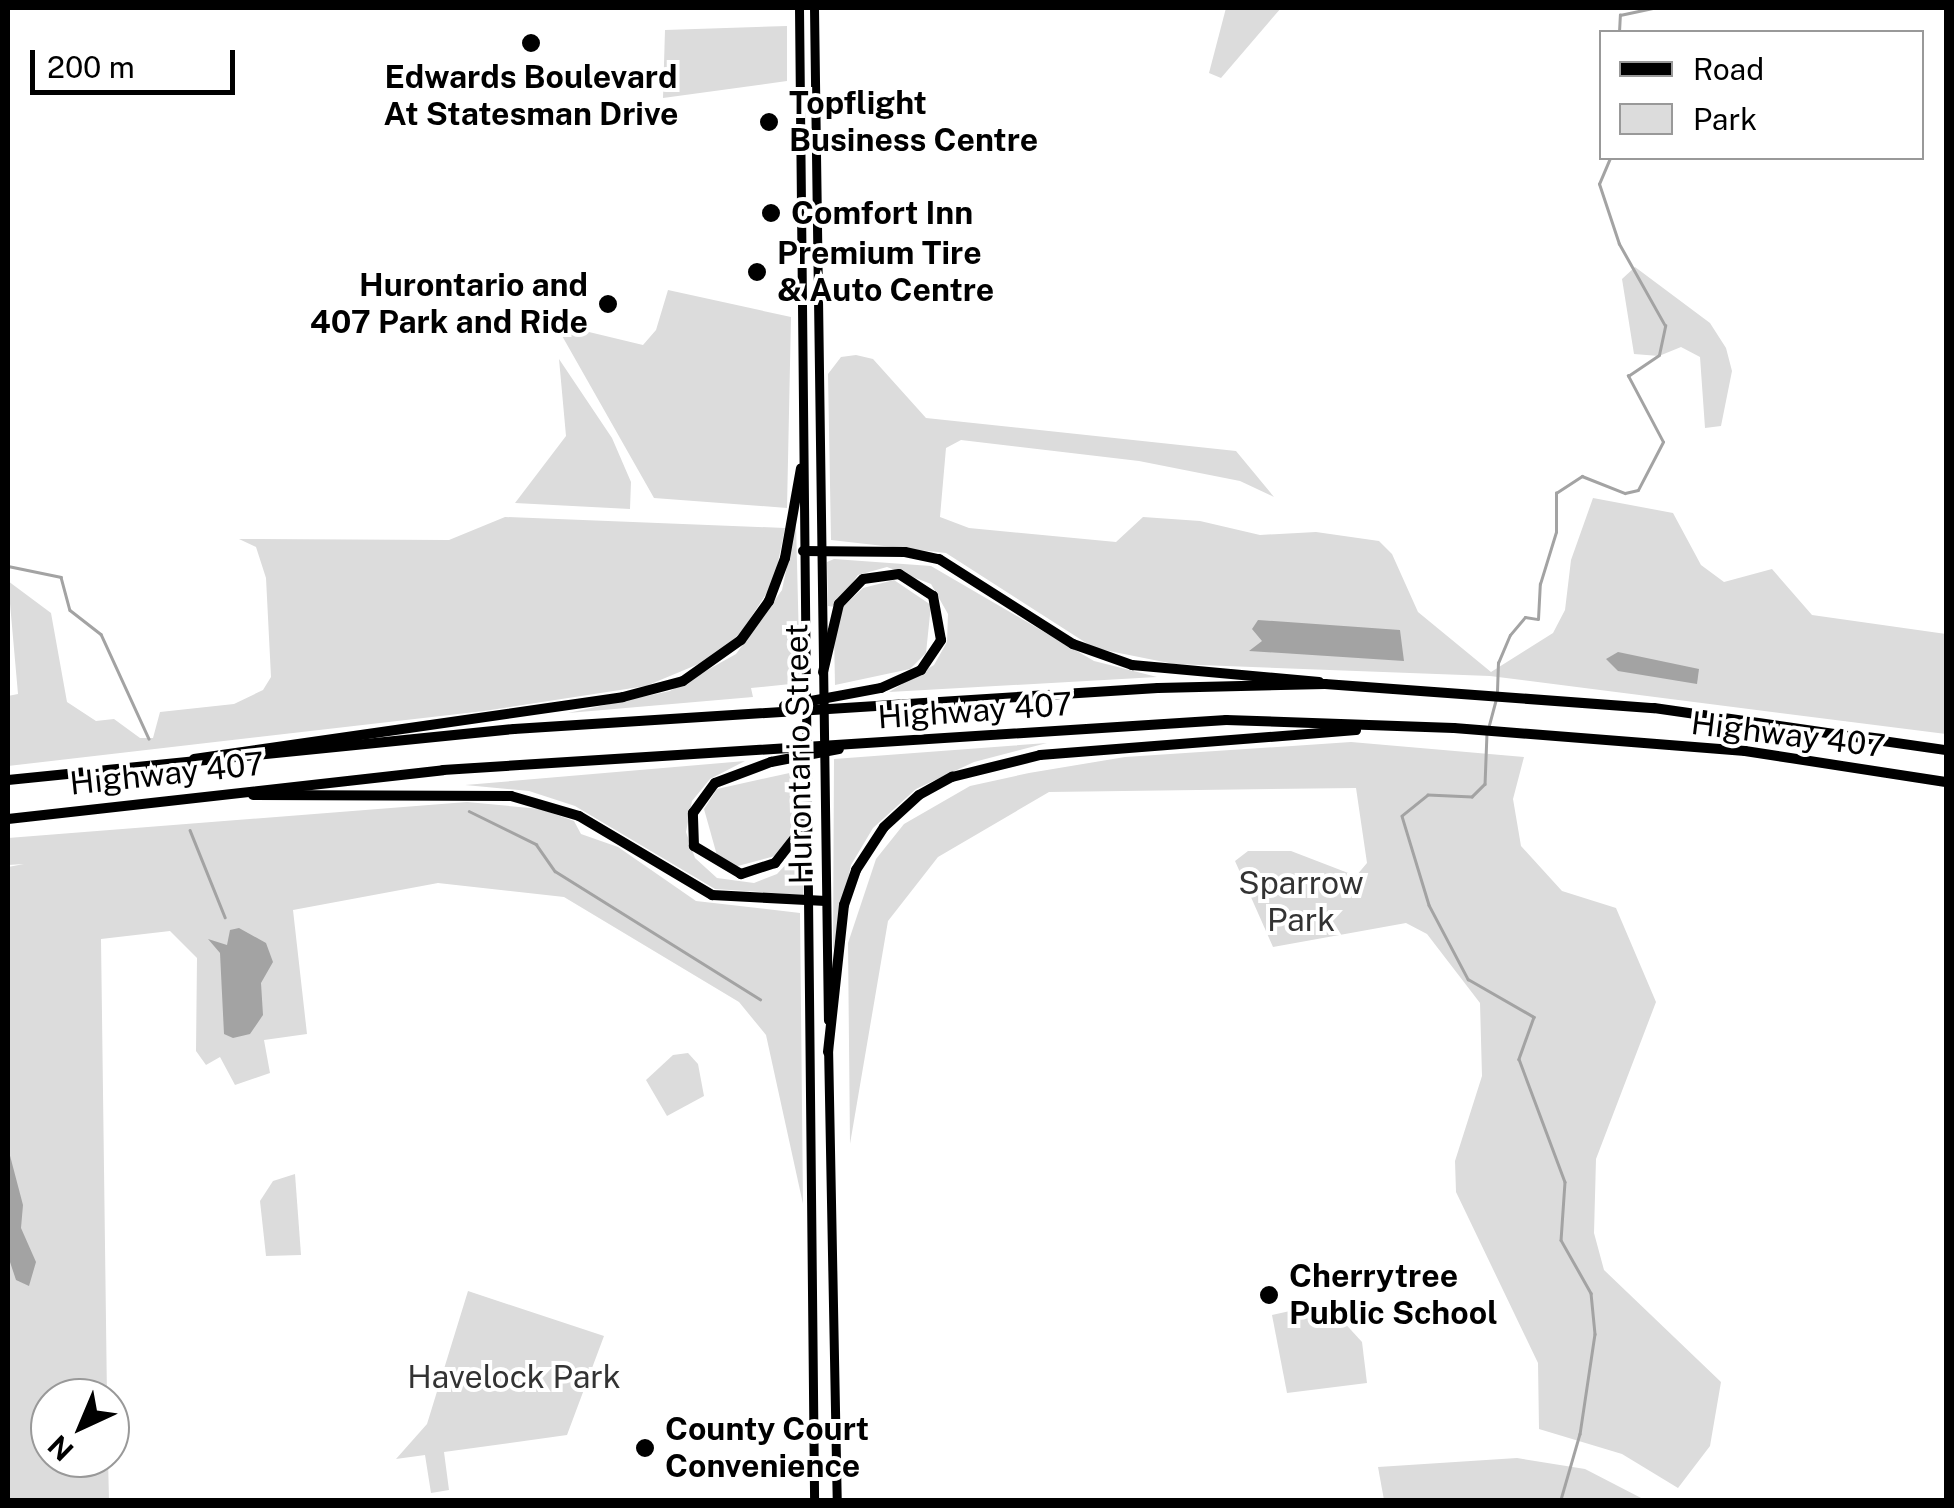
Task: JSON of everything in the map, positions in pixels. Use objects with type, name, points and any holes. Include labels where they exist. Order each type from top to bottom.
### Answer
[{"type":"highway","points":[[190,762],[204,753],[506,715],[684,681],[741,640],[769,600],[786,558],[801,468]]},
{"type":"highway","points":[[803,552],[939,559],[1073,644],[1132,665],[1325,684]]},
{"type":"highway","points":[[770,712],[910,678],[940,640],[932,596],[899,574],[864,579],[840,604],[822,672]]},
{"type":"highway","name":"Highway 407","points":[[8,780],[514,728],[1325,684],[1514,694],[1946,750]]},
{"type":"highway","name":"Highway 407","points":[[8,819],[443,770],[1226,720],[1454,728],[1745,751],[1946,782]]},
{"type":"highway","points":[[828,1052],[844,905],[856,870],[884,827],[919,796],[952,777],[1040,755],[1368,726]]},
{"type":"highway","points":[[808,777],[797,834],[775,863],[741,874],[694,846],[693,812],[714,783],[846,745]]},
{"type":"highway","points":[[222,793],[510,796],[578,816],[712,895],[826,901]]},
{"type":"main road","name":"Hurontario Street","points":[[798,8],[801,468],[812,902],[814,1500]]},
{"type":"main road","name":"Hurontario Street","points":[[814,8],[823,776],[838,1500]]},
{"type":"green space","points":[[1226,8],[1281,8],[1221,78],[1209,73]]},
{"type":"green space","points":[[787,26],[787,81],[663,98],[665,30]]},
{"type":"green space","points":[[1635,267],[1710,323],[1726,348],[1732,371],[1721,426],[1705,428],[1700,357],[1681,347],[1659,356],[1634,354],[1622,279]]},
{"type":"green space","points":[[668,290],[791,317],[787,508],[654,498],[561,334],[564,326],[643,345],[656,330]]},
{"type":"green space","points":[[841,357],[873,359],[926,418],[1236,451],[1274,497],[1240,481],[1139,461],[961,440],[946,448],[940,517],[969,528],[1116,542],[1143,517],[1200,521],[1260,535],[1316,532],[1379,541],[1392,554],[1418,612],[1491,672],[1553,633],[1565,610],[1571,560],[1593,498],[1673,513],[1701,565],[1724,582],[1772,569],[1812,615],[1946,634],[1946,734],[1490,676],[1174,664],[1094,648],[946,553],[831,540],[828,374]]},
{"type":"green space","points":[[559,359],[612,438],[631,482],[630,509],[515,503],[566,436]]},
{"type":"green space","points":[[505,517],[785,528],[774,582],[740,634],[713,658],[646,686],[484,711],[8,766],[8,696],[18,694],[8,581],[51,613],[67,702],[96,721],[114,719],[140,738],[153,738],[160,712],[234,704],[263,690],[271,677],[266,578],[256,547],[239,539],[449,540]]},
{"type":"green space","points":[[796,523],[800,683],[751,688],[753,697],[568,713],[670,691],[736,654],[782,590]]},
{"type":"green space","points":[[834,559],[931,566],[1094,661],[1157,677],[889,692],[934,665],[947,642],[948,614],[931,584],[887,567],[858,575],[835,607],[828,606],[827,562]]},
{"type":"green space","points":[[894,580],[931,605],[926,653],[910,669],[835,685],[834,634],[842,608],[863,588]]},
{"type":"green space","name":"Sparrow Park","points":[[1351,742],[1524,757],[1513,799],[1521,846],[1562,891],[1616,908],[1656,1002],[1596,1159],[1594,1233],[1604,1270],[1721,1382],[1710,1446],[1678,1488],[1622,1454],[1539,1429],[1538,1363],[1456,1192],[1455,1161],[1482,1076],[1480,1003],[1427,934],[1406,923],[1273,947],[1235,861],[1248,851],[1291,851],[1356,876],[1367,863],[1356,788],[1049,792],[938,857],[888,921],[850,1144],[848,943],[876,859],[904,824],[970,786],[1029,773],[1125,757]]},
{"type":"green space","points":[[1047,743],[974,762],[916,789],[873,828],[851,865],[833,951],[834,759]]},
{"type":"green space","points":[[745,761],[710,779],[692,801],[686,832],[695,858],[717,878],[754,883],[777,874],[803,846],[803,895],[715,889],[575,806],[529,791],[465,785]]},
{"type":"green space","points":[[794,772],[791,834],[775,856],[734,867],[718,859],[704,809],[717,789]]},
{"type":"green space","points":[[467,802],[541,809],[574,821],[581,834],[618,847],[696,901],[800,913],[803,1204],[766,1035],[739,1002],[564,897],[438,883],[293,910],[307,1034],[264,1040],[270,1073],[235,1085],[220,1057],[206,1065],[196,1051],[197,958],[170,931],[101,939],[107,1378],[30,1378],[30,1478],[108,1478],[109,1500],[8,1500],[8,867],[24,864],[8,865],[8,838]]},
{"type":"green space","points":[[688,1053],[698,1064],[704,1096],[667,1116],[646,1080],[673,1055]]},
{"type":"green space","points":[[295,1174],[301,1255],[266,1256],[260,1201],[273,1181]]},
{"type":"green space","name":"Havelock Park","points":[[468,1291],[604,1336],[567,1435],[444,1452],[449,1490],[431,1493],[425,1455],[396,1459],[427,1424]]},
{"type":"green space","points":[[1308,1307],[1340,1318],[1362,1342],[1367,1383],[1287,1393],[1272,1315]]},
{"type":"green space","points":[[1517,1458],[1585,1469],[1645,1500],[1384,1500],[1378,1467]]},
{"type":"shaded area","points":[[1258,620],[1400,630],[1404,661],[1249,651],[1262,641],[1252,629]]},
{"type":"shaded area","points":[[1618,652],[1699,669],[1697,684],[1618,671],[1606,659]]},
{"type":"shaded area","points":[[239,928],[266,943],[273,962],[261,983],[263,1015],[250,1034],[233,1038],[224,1034],[220,953],[208,939],[227,945],[230,930]]},
{"type":"shaded area","points":[[8,1148],[23,1205],[21,1228],[36,1262],[29,1286],[16,1280],[8,1256]]},
{"type":"waterway","points":[[1619,30],[1620,15],[1652,8]]},
{"type":"waterway","points":[[1497,691],[1498,663],[1510,635],[1525,617],[1538,619],[1540,584],[1556,532],[1556,493],[1582,476],[1625,493],[1638,490],[1663,442],[1628,376],[1659,355],[1665,326],[1619,244],[1599,184],[1609,160]]},
{"type":"waterway","points":[[8,566],[61,577],[70,610],[101,634],[149,739]]},
{"type":"waterway","points":[[1489,725],[1496,699]]},
{"type":"waterway","points":[[1487,733],[1485,784],[1472,797],[1428,795],[1402,816],[1429,905],[1468,979],[1534,1017],[1519,1059],[1565,1182],[1561,1240],[1591,1293],[1595,1334],[1580,1434],[1561,1500]]},
{"type":"waterway","points":[[469,811],[536,844],[555,871],[760,999]]},
{"type":"waterway","points":[[190,830],[225,917]]},
{"type":"place","name":"Edwards Boulevard At Statesman Drive","points":[[531,43]]},
{"type":"place","name":"Topflight Business Centre","points":[[769,122]]},
{"type":"place","name":"Comfort Inn","points":[[771,213]]},
{"type":"place","name":"Premium Tire & Auto Centre","points":[[757,272]]},
{"type":"place","name":"Hurontario and 407 Park and Ride","points":[[608,304]]},
{"type":"place","name":"Cherrytree Public School","points":[[1269,1295]]},
{"type":"place","name":"County Court Convenience","points":[[645,1448]]}]
